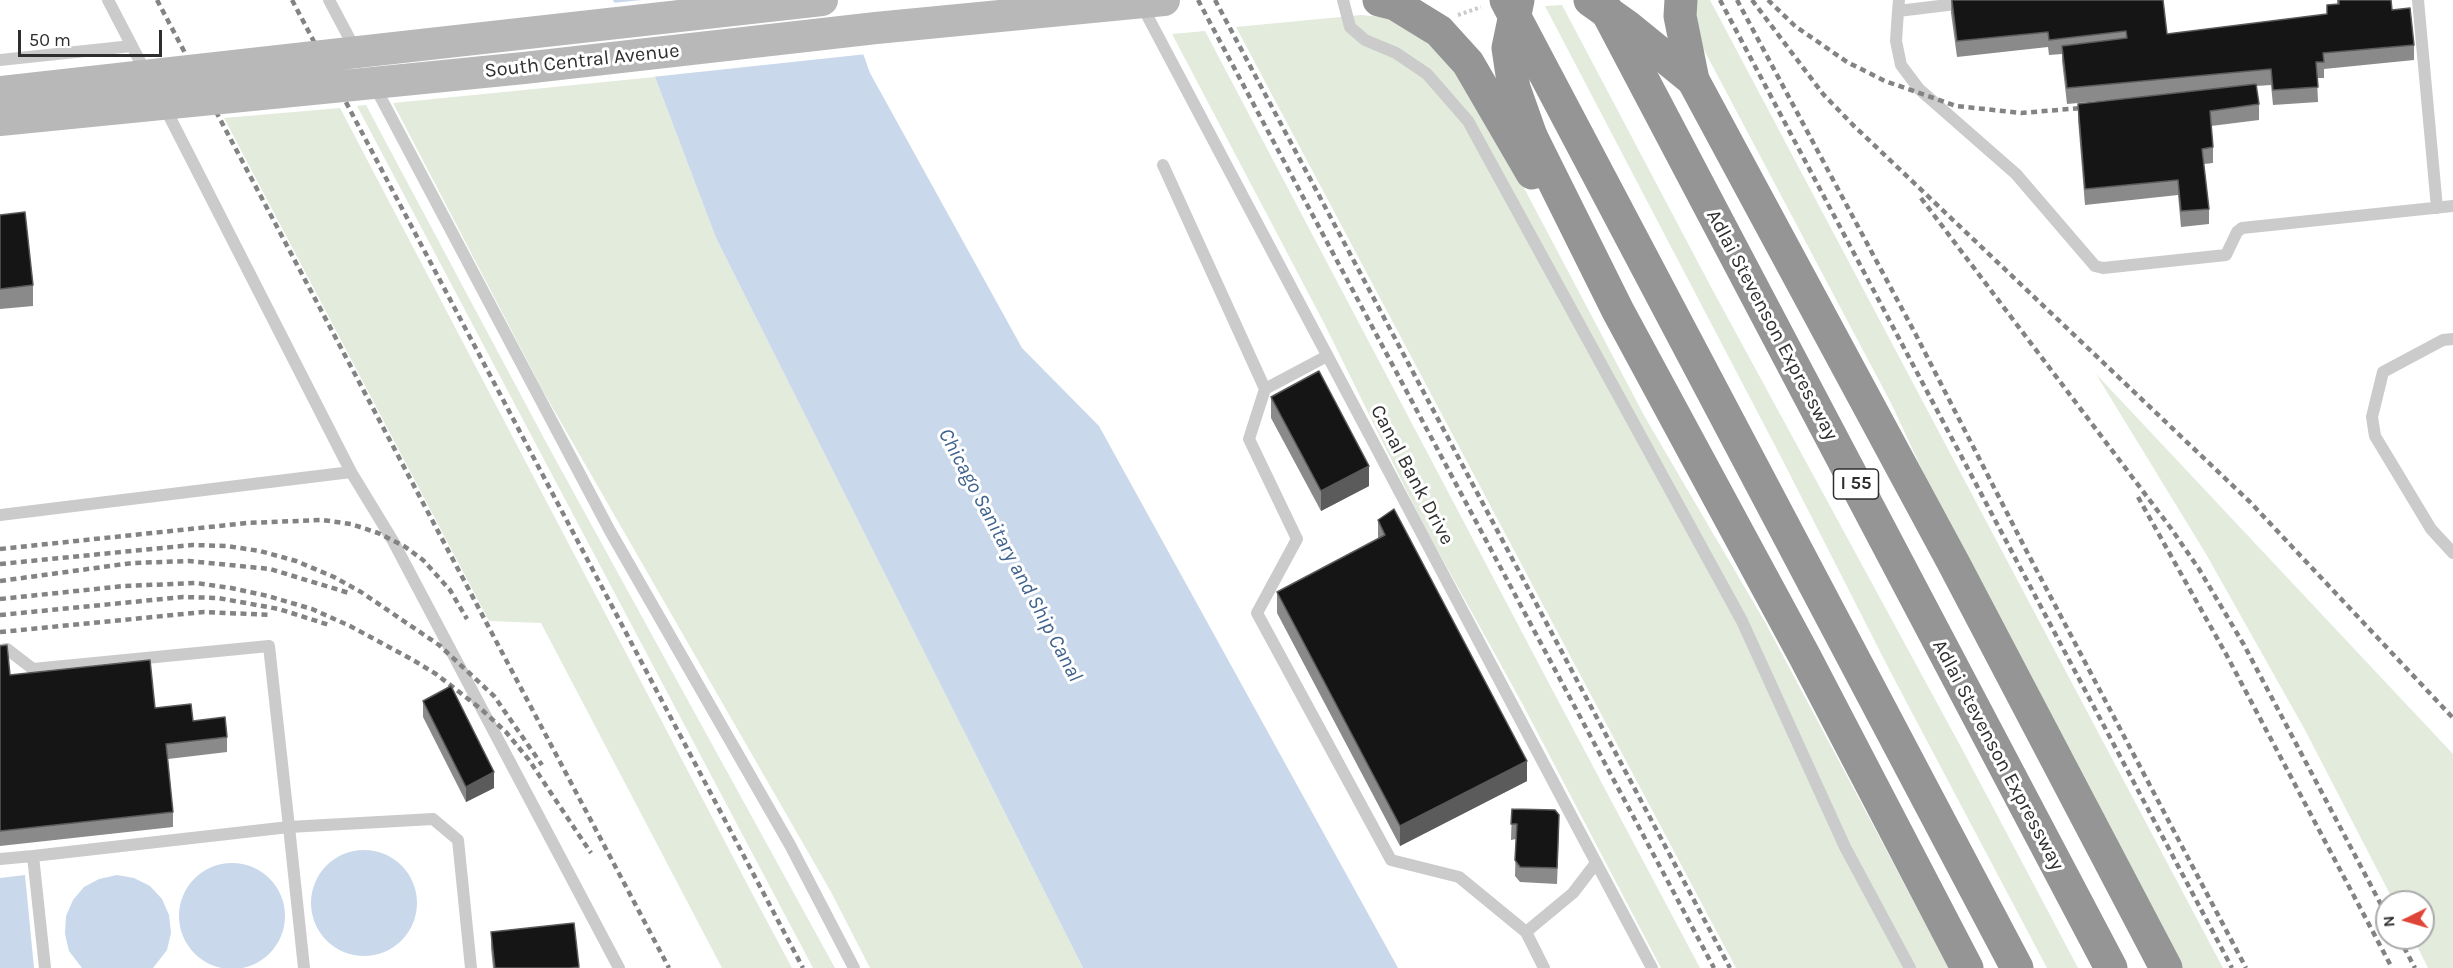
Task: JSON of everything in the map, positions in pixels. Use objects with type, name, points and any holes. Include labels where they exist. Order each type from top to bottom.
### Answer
[{"type":"highway","points":[[1379,0],[1395,4],[1439,31],[1468,63],[1523,140],[1805,657],[1967,968]]},
{"type":"highway","points":[[1518,0],[1508,48],[1523,140]]},
{"type":"highway","points":[[1590,0],[1628,27],[1693,80]]},
{"type":"highway","name":"Adlai Stevenson Expressway","points":[[1600,0],[2111,968]]},
{"type":"highway","points":[[1681,0],[1680,16],[1693,80],[2166,968]]},
{"type":"highway","points":[[1494,3],[2017,968]]},
{"type":"main road","name":"South Central Avenue","points":[[0,92],[822,0]]},
{"type":"main road","name":"South Central Avenue","points":[[0,120],[524,68],[876,28],[1164,0]]},
{"type":"lane","points":[[108,0],[214,201],[351,472],[393,541],[619,968]]},
{"type":"lane","points":[[329,0],[605,521],[790,846],[854,968]]},
{"type":"lane","name":"Canal Bank Drive","points":[[1138,0],[1652,968]]},
{"type":"lane","points":[[1343,0],[1350,27],[1365,40],[1396,53],[1427,74],[1468,121],[1742,621],[1845,848],[1910,968]]},
{"type":"lane","points":[[1989,0],[1899,5],[1896,41],[1901,65],[1919,89],[2016,174],[2095,266],[2103,268],[2226,255],[2237,232],[2242,228],[2453,207]]},
{"type":"lane","points":[[2418,0],[2437,208]]},
{"type":"lane","points":[[0,60],[132,46]]},
{"type":"lane","points":[[1163,165],[1265,389],[1249,439],[1297,538],[1257,613],[1391,860],[1459,877],[1526,932],[1544,968]]},
{"type":"lane","points":[[2453,339],[2443,340],[2383,372],[2372,417],[2375,436],[2431,529],[2453,554]]},
{"type":"lane","points":[[1265,389],[1327,356]]},
{"type":"lane","points":[[0,515],[351,472]]},
{"type":"lane","points":[[0,650],[7,649],[33,669],[269,646],[304,968]]},
{"type":"lane","points":[[0,859],[289,827],[433,819],[458,840],[471,968]]},
{"type":"lane","points":[[33,856],[45,968]]},
{"type":"lane","points":[[1526,932],[1573,893],[1596,862]]},
{"type":"path","points":[[1451,17],[1494,3]]},
{"type":"green space","points":[[1695,0],[1710,0],[2223,968],[2175,968],[1980,595],[1892,405],[1695,33]]},
{"type":"green space","points":[[1562,5],[1711,287],[1968,760],[2078,968],[2047,968],[1545,6]]},
{"type":"green space","points":[[1361,15],[1383,17],[1399,22],[1453,62],[1504,150],[1646,419],[1765,622],[1949,968],[1736,968],[1236,27]]},
{"type":"green space","points":[[1205,31],[1700,968],[1661,968],[1522,703],[1423,524],[1324,323],[1172,34]]},
{"type":"green space","points":[[655,77],[716,238],[1083,968],[870,968],[831,892],[543,391],[393,103]]},
{"type":"green space","points":[[366,105],[547,444],[835,968],[813,968],[357,106]]},
{"type":"green space","points":[[340,108],[792,968],[722,968],[541,623],[489,621],[224,118]]},
{"type":"green space","points":[[2096,374],[2453,754],[2453,968],[2428,968],[2419,950],[2435,950],[2435,890],[2388,890],[2305,730],[2206,554]]},
{"type":"water","name":"Chicago Sanitary and Ship Canal","points":[[613,0],[844,0],[870,73],[1022,348],[1099,426],[1398,968],[1083,968],[716,238],[655,77]]},
{"type":"water","points":[[364,850],[384,854],[401,866],[413,883],[417,903],[413,923],[401,940],[384,952],[364,956],[344,952],[327,940],[315,923],[311,903],[315,883],[327,866],[344,854]]},
{"type":"water","points":[[232,863],[252,867],[269,879],[281,896],[285,916],[281,936],[269,953],[252,965],[232,969],[212,965],[195,953],[183,936],[179,916],[183,896],[195,879],[212,867]]},
{"type":"water","points":[[25,875],[34,968],[0,968],[0,878]]},
{"type":"water","points":[[117,875],[134,878],[150,886],[162,899],[169,915],[171,933],[167,950],[153,968],[82,968],[69,951],[65,934],[66,916],[73,900],[84,887],[99,879]]},
{"type":"pier","points":[[642,0],[848,0],[867,54],[652,77],[612,3]]},
{"type":"building","points":[[1952,0],[2163,0],[2167,34],[2327,14],[2327,5],[2339,4],[2339,0],[2391,0],[2392,10],[2410,8],[2414,45],[2323,53],[2324,62],[2316,62],[2318,87],[2273,90],[2271,69],[2067,88],[2062,46],[2127,38],[2126,31],[2049,40],[2048,32],[1957,41]]},
{"type":"building","points":[[2256,84],[2259,104],[2210,111],[2213,147],[2202,149],[2209,209],[2181,211],[2178,180],[2085,189],[2078,104]]},
{"type":"building","points":[[25,212],[33,285],[0,289],[0,215]]},
{"type":"building","points":[[1319,371],[1369,466],[1321,491],[1271,397]]},
{"type":"building","points":[[1394,509],[1527,761],[1400,826],[1277,592],[1385,535],[1378,520]]},
{"type":"building","points":[[7,645],[10,675],[150,660],[155,708],[191,704],[193,721],[225,717],[227,737],[166,744],[173,812],[0,831],[0,646]]},
{"type":"building","points":[[451,686],[494,772],[466,787],[423,701]]},
{"type":"building","points":[[1512,809],[1555,810],[1559,815],[1557,868],[1520,867],[1515,860],[1517,824],[1511,824]]},
{"type":"building","points":[[574,923],[579,967],[495,968],[491,932]]},
{"type":"railway","points":[[157,0],[669,968]]},
{"type":"railway","points":[[292,0],[803,968]]},
{"type":"railway","points":[[1198,0],[1714,968]]},
{"type":"railway","points":[[1215,0],[1730,968]]},
{"type":"railway","points":[[1720,0],[2232,968]]},
{"type":"railway","points":[[1737,0],[1916,335],[2026,550],[2246,968]]},
{"type":"railway","points":[[1752,0],[1823,94],[1853,125],[2250,502],[2453,718]]},
{"type":"railway","points":[[1768,0],[1795,26],[1847,62],[1885,81],[1956,106],[2021,113],[2094,107]]},
{"type":"railway","points":[[1921,198],[2170,527],[2199,569],[2244,645],[2375,893]]},
{"type":"railway","points":[[2138,497],[2226,654],[2392,968]]},
{"type":"railway","points":[[0,549],[247,523],[322,520],[351,524],[378,533],[404,546],[423,560],[450,590],[467,619]]},
{"type":"railway","points":[[0,564],[192,545],[227,546],[260,551],[296,561],[334,577],[361,592],[439,645],[494,696],[542,765]]},
{"type":"railway","points":[[0,581],[132,563],[189,561],[270,569],[349,593]]},
{"type":"railway","points":[[0,599],[124,586],[196,583],[268,596],[312,609],[350,626],[413,660],[436,674],[481,709],[506,732],[529,760],[591,853]]},
{"type":"railway","points":[[0,615],[183,597],[218,598],[279,609],[329,625]]},
{"type":"railway","points":[[0,632],[204,612],[272,615]]},
{"type":"railway","points":[[2405,950],[2415,968]]}]
